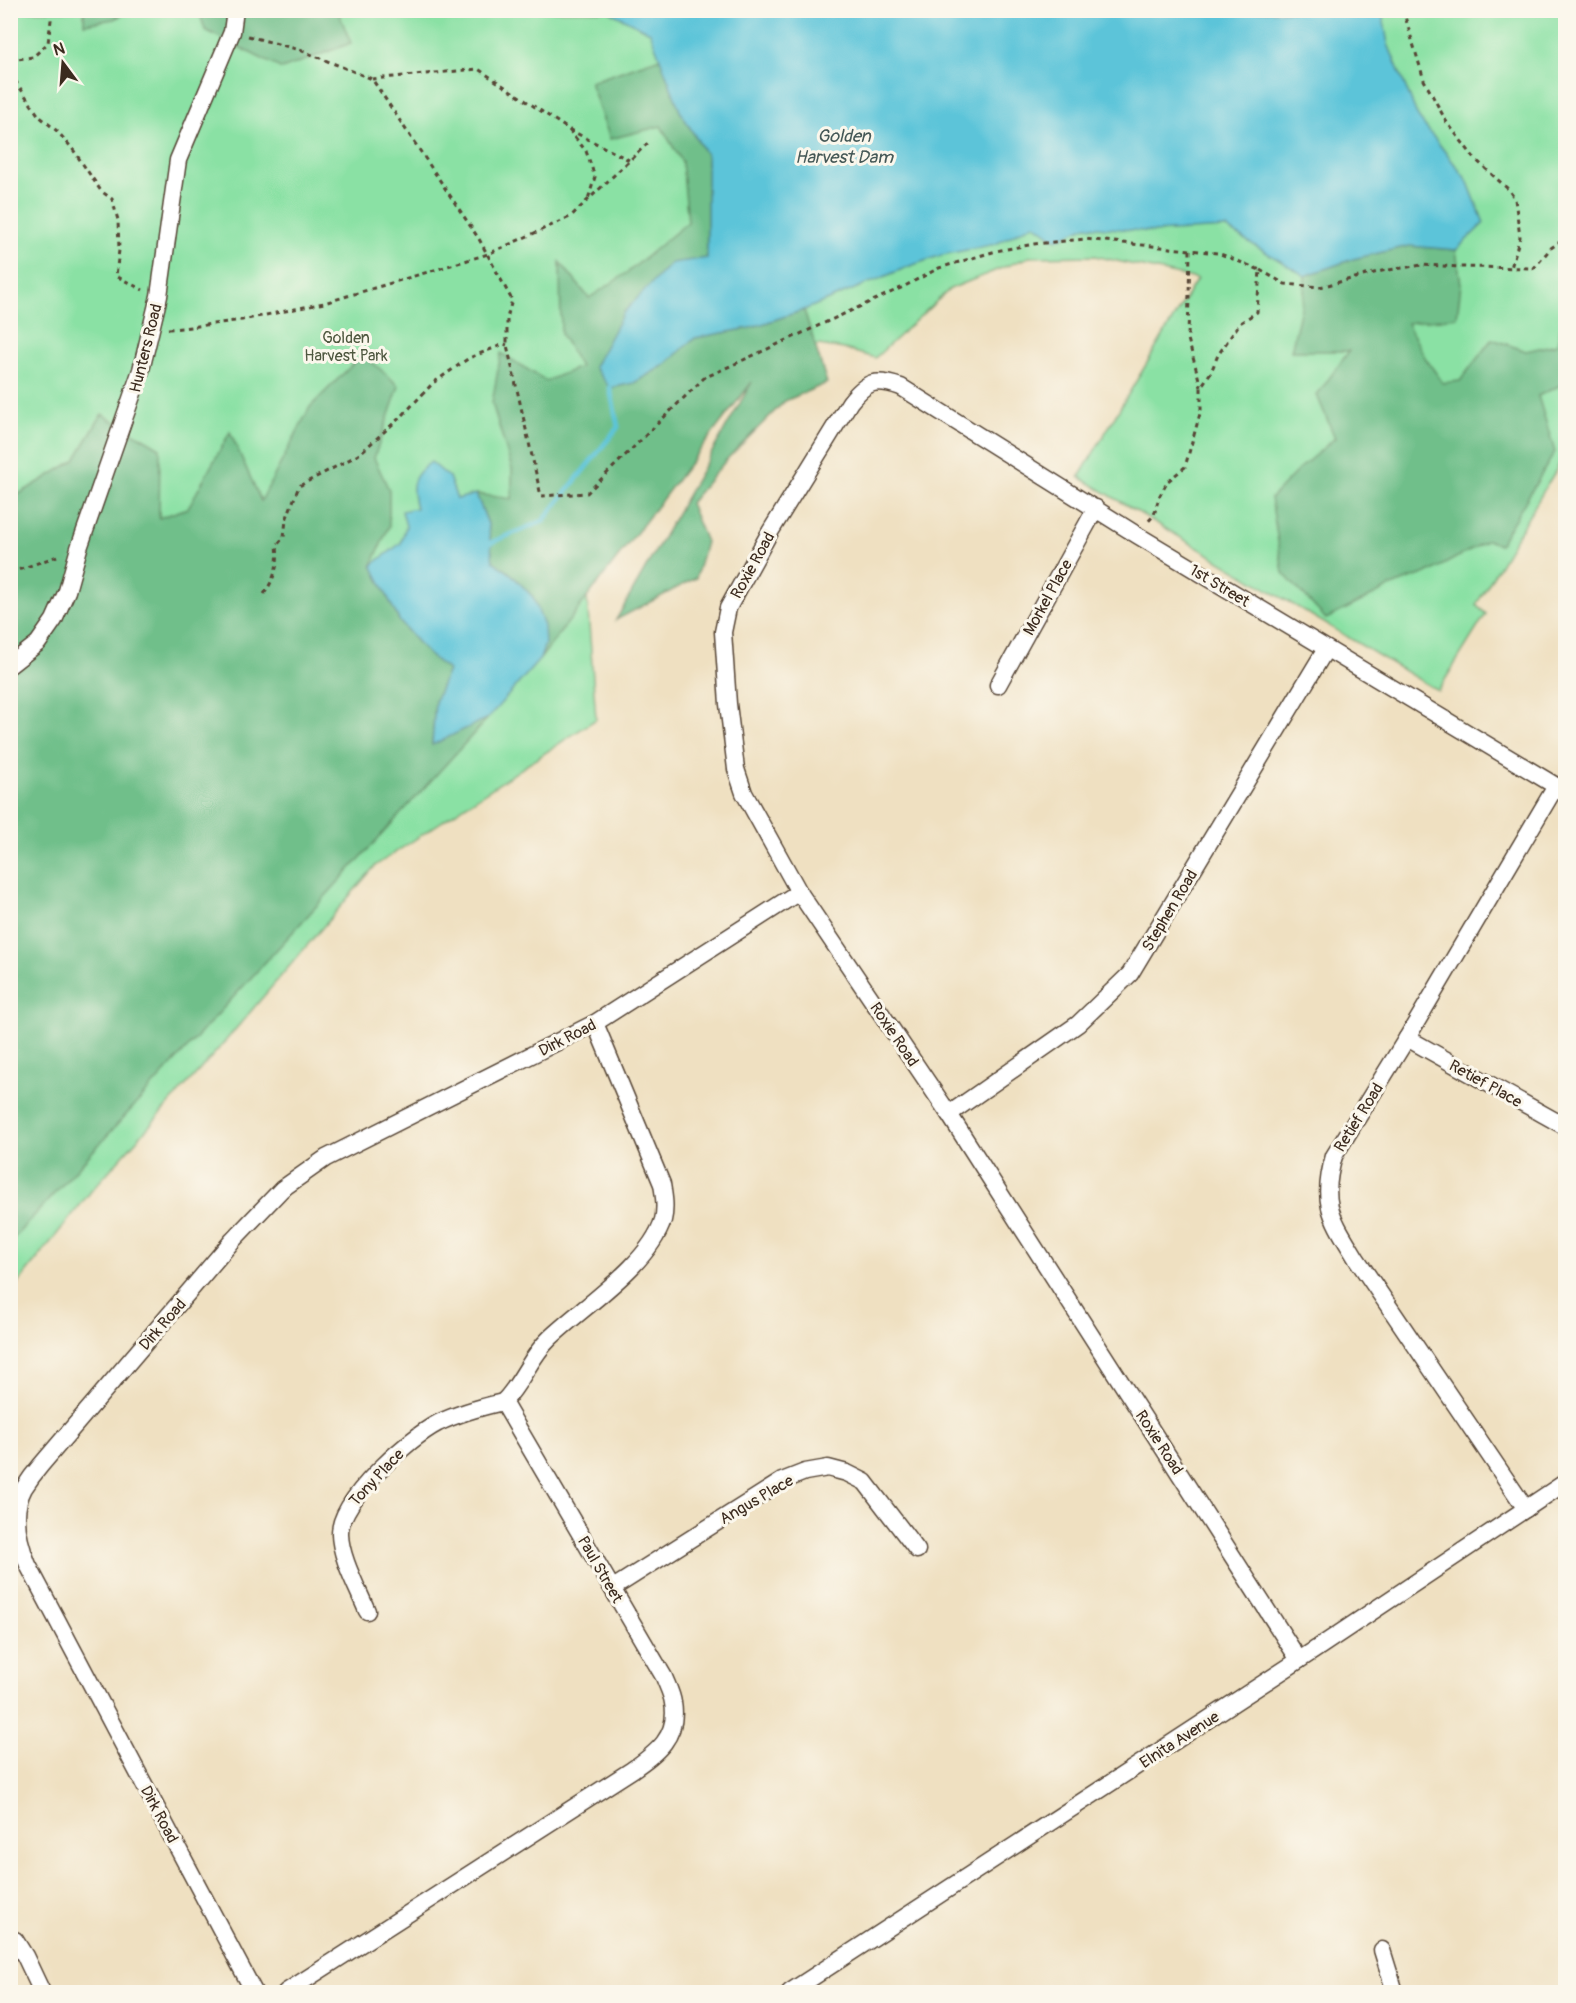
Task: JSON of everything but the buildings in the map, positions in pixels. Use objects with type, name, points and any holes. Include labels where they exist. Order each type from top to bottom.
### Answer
[{"type":"street","name":"Hunters Road","points":[[10,665],[38,643],[54,620],[67,591],[79,548],[133,397],[159,296],[178,160],[232,32],[235,10]]},
{"type":"street","name":"1st Street","points":[[875,382],[885,381],[901,387],[1137,535],[1561,789]]},
{"type":"street","name":"Roxie Road","points":[[875,382],[862,387],[837,421],[770,532],[728,608],[723,632],[736,769],[744,793],[799,892],[949,1114],[1299,1660]]},
{"type":"street","name":"Morkel Place","points":[[998,685],[1096,508]]},
{"type":"street","name":"Stephen Road","points":[[949,1114],[1078,1024],[1130,974],[1326,649]]},
{"type":"street","name":"Retief Road","points":[[1526,1509],[1356,1258],[1335,1221],[1328,1200],[1328,1178],[1334,1156],[1561,789]]},
{"type":"street","name":"Dirk Road","points":[[254,1992],[28,1565],[20,1544],[17,1515],[18,1503],[24,1488],[41,1465],[234,1240],[282,1189],[326,1158],[595,1023],[799,892]]},
{"type":"street","points":[[503,1402],[515,1391],[549,1339],[650,1247],[663,1219],[665,1202],[662,1184],[595,1023]]},
{"type":"street","name":"Retief Place","points":[[1407,1038],[1566,1127]]},
{"type":"street","name":"Paul Street","points":[[286,1992],[657,1753],[668,1738],[672,1725],[673,1704],[664,1677],[503,1402]]},
{"type":"street","name":"Tony Place","points":[[367,1611],[341,1546],[340,1527],[346,1510],[379,1471],[421,1434],[468,1410],[503,1402]]},
{"type":"street","name":"Angus Place","points":[[612,1588],[782,1481],[805,1472],[828,1468],[847,1473],[865,1482],[917,1550]]},
{"type":"street","name":"Elnita Avenue","points":[[790,1992],[1299,1660],[1566,1482]]},
{"type":"street","points":[[12,1938],[25,1956],[42,1992]]},
{"type":"street","points":[[1382,1950],[1395,1992]]},
{"type":"path","points":[[10,60],[33,57],[48,43],[50,10]]},
{"type":"path","points":[[1403,10],[1424,80],[1446,121],[1475,159],[1508,189],[1515,199],[1520,237],[1511,268]]},
{"type":"path","points":[[232,32],[300,50],[372,79],[478,69],[568,129],[630,160]]},
{"type":"path","points":[[10,73],[39,116],[72,148],[101,191],[112,199],[118,220],[116,276],[159,296]]},
{"type":"path","points":[[372,79],[488,254],[512,300],[507,318],[507,345],[541,496],[587,493],[704,378],[903,287],[939,268],[996,251],[1034,244],[1085,239],[1218,253],[1260,270],[1285,284],[1320,288],[1382,271],[1422,265],[1534,268],[1551,248],[1566,238]]},
{"type":"path","points":[[568,129],[586,151],[595,177],[588,200]]},
{"type":"path","points":[[150,329],[183,328],[242,320],[324,303],[488,254],[570,217],[649,142]]},
{"type":"path","points":[[1137,535],[1154,515],[1159,497],[1168,481],[1185,467],[1201,410],[1201,387],[1188,339],[1190,250]]},
{"type":"path","points":[[1201,387],[1211,372],[1218,354],[1240,322],[1257,312],[1260,270]]},
{"type":"path","points":[[264,594],[279,561],[277,545],[284,537],[286,520],[299,486],[358,455],[433,383],[469,358],[504,344],[507,345]]},
{"type":"path","points":[[10,571],[79,548]]},
{"type":"green space","points":[[84,10],[130,11],[114,19],[84,24]]},
{"type":"green space","name":"Golden Harvest Park","points":[[11,11],[1565,11],[1565,455],[1476,605],[1486,614],[1438,691],[1079,477],[1197,279],[1095,256],[1029,257],[950,289],[875,358],[819,345],[756,376],[586,583],[596,719],[375,866],[222,1045],[92,1190],[11,1292]]},
{"type":"green space","points":[[199,11],[338,11],[351,43],[282,69],[205,30]]},
{"type":"green space","points":[[660,58],[680,111],[707,156],[707,258],[610,388],[634,383],[663,366],[695,338],[750,328],[804,310],[827,383],[785,401],[728,458],[690,503],[706,542],[696,578],[616,620],[752,382],[540,659],[545,644],[533,597],[511,574],[493,561],[488,524],[476,494],[512,499],[512,469],[492,403],[501,353],[546,381],[580,367],[561,334],[560,262],[589,298],[628,272],[688,222],[682,162],[661,126],[610,139],[590,82]]},
{"type":"green space","points":[[1409,246],[1456,250],[1461,284],[1457,317],[1407,323],[1426,359],[1443,383],[1460,381],[1492,339],[1526,351],[1557,344],[1565,310],[1565,383],[1538,396],[1555,452],[1499,545],[1488,540],[1434,570],[1394,585],[1326,619],[1283,573],[1271,498],[1299,469],[1335,438],[1317,395],[1349,351],[1291,351],[1304,295],[1305,276],[1353,259]]},
{"type":"green space","points":[[363,354],[399,386],[374,458],[389,490],[389,526],[372,565],[400,622],[428,654],[448,670],[435,702],[432,744],[488,718],[11,1241],[11,499],[75,460],[102,414],[160,448],[159,518],[188,508],[230,432],[261,501],[310,407]]},
{"type":"water","name":"Golden Harvest Dam","points":[[608,11],[1382,11],[1388,44],[1418,117],[1467,180],[1484,223],[1456,250],[1409,246],[1353,259],[1305,276],[1226,228],[1154,232],[1086,226],[1056,240],[1034,224],[996,244],[942,255],[910,266],[804,310],[750,328],[695,338],[663,366],[634,383],[610,388],[594,367],[623,313],[671,263],[707,258],[707,156],[680,111],[650,32]]},
{"type":"water","points":[[431,462],[449,477],[457,499],[476,494],[488,524],[493,561],[511,574],[533,597],[544,626],[545,644],[540,659],[488,718],[432,745],[435,702],[448,670],[428,654],[400,622],[372,565],[401,543],[406,526],[402,511],[416,508],[413,494],[414,482],[419,472]]},
{"type":"waterway","points":[[490,543],[543,521],[618,427],[610,388]]}]
